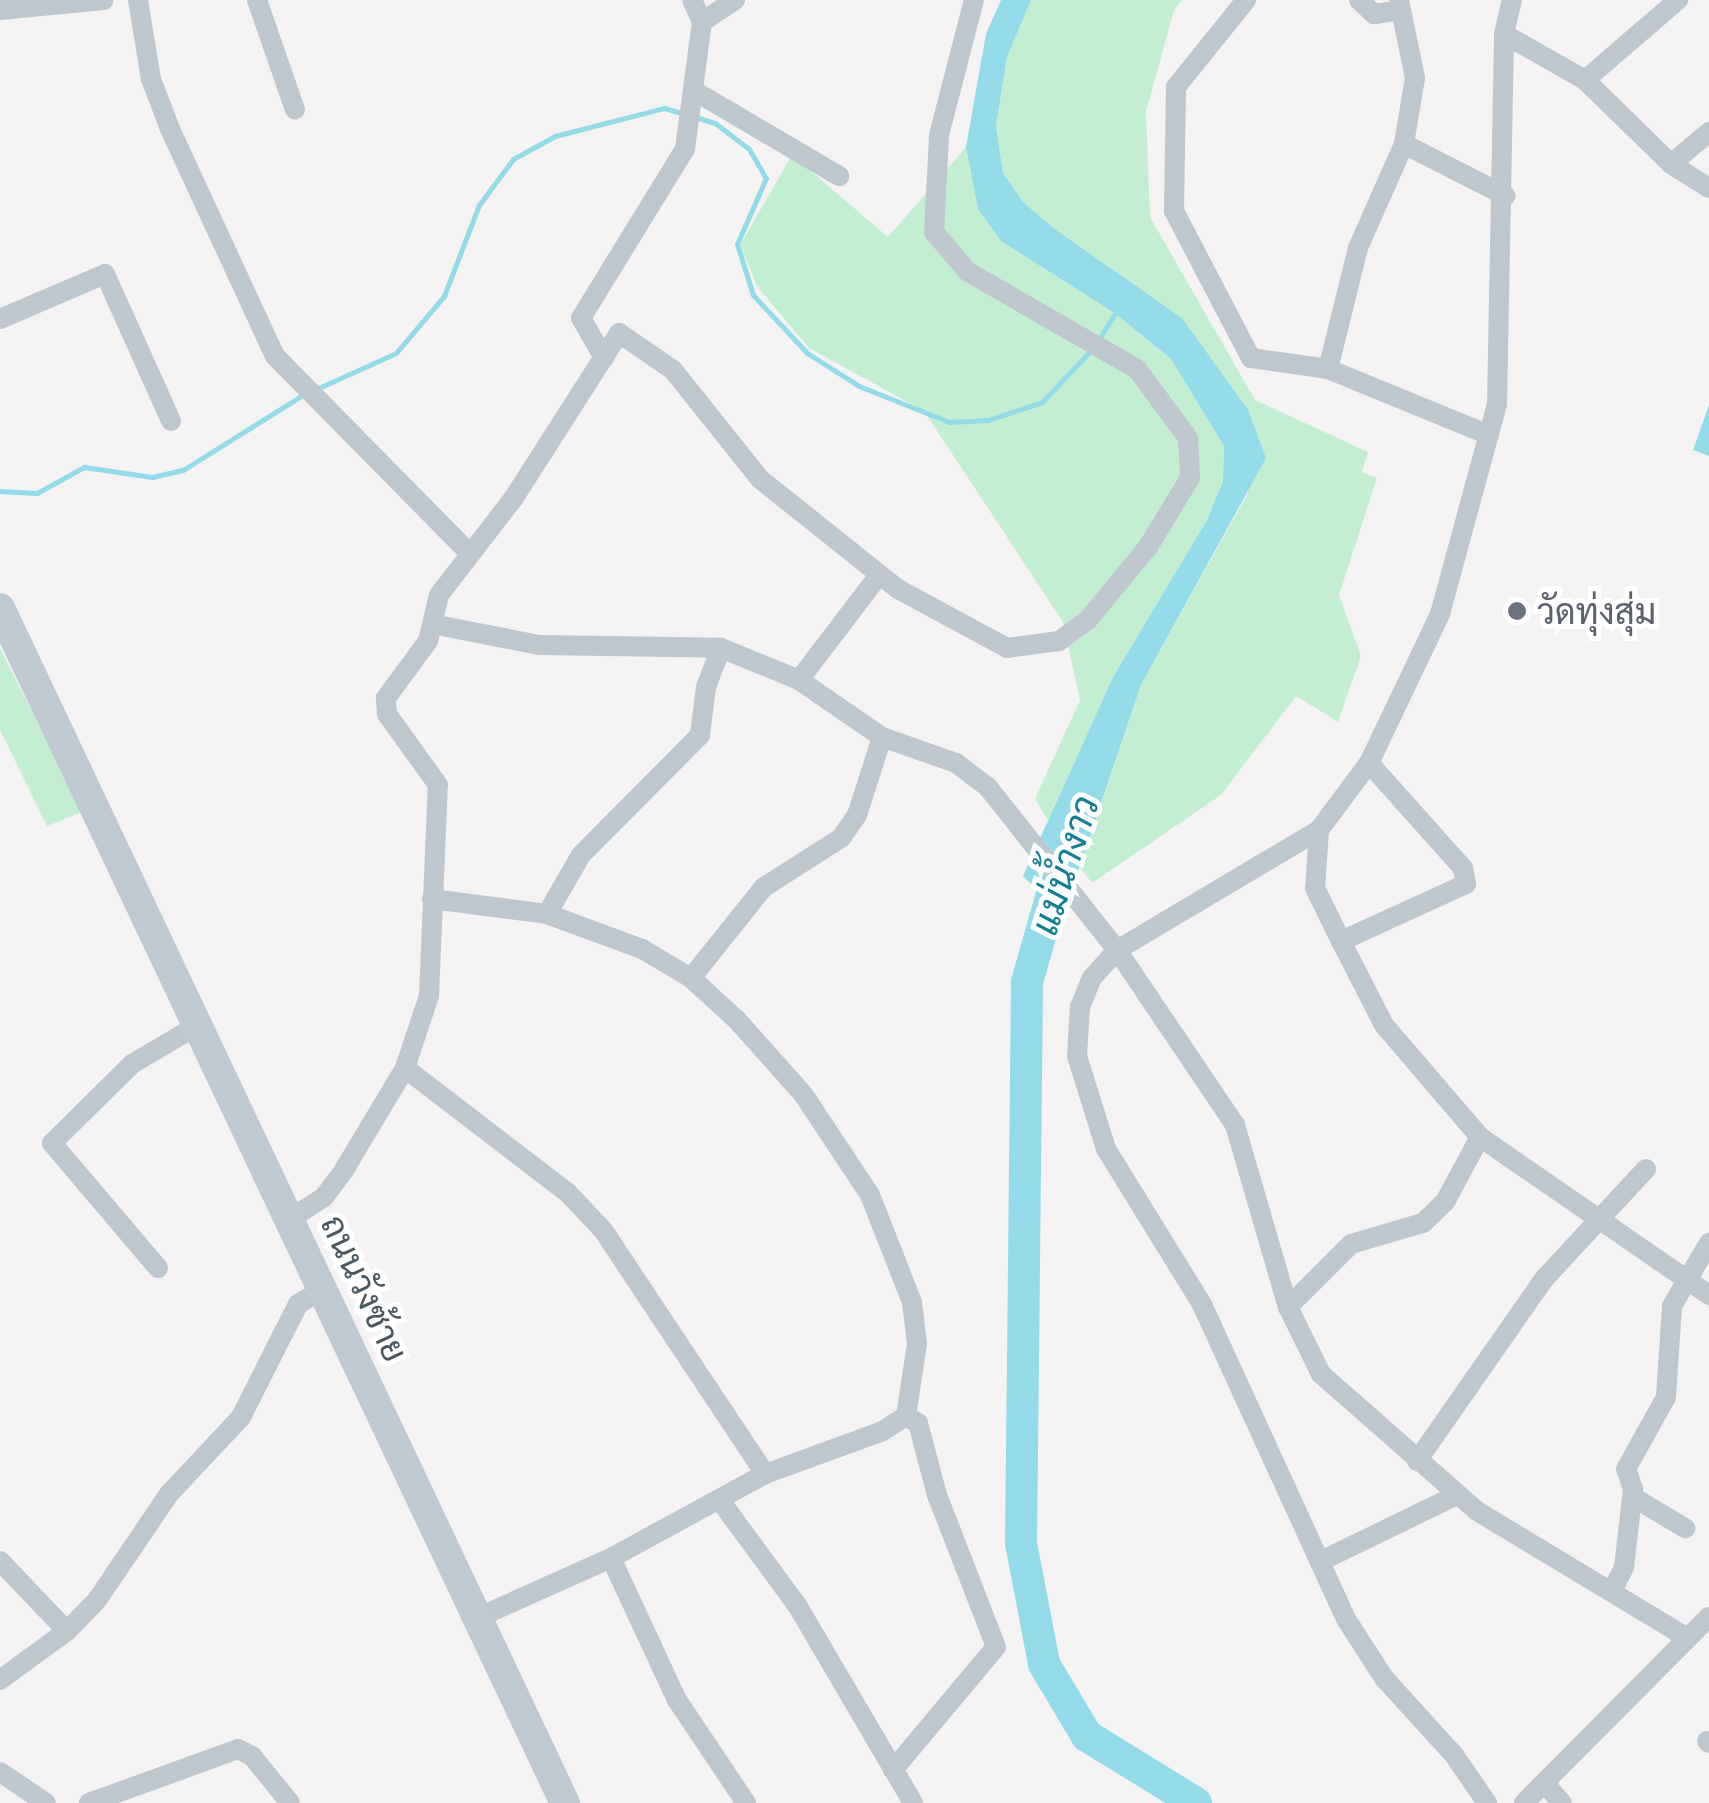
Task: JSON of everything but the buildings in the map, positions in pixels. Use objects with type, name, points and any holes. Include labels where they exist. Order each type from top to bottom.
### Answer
[{"type":"main road","name":"ถนนวังซ้าย","points":[[0,608],[565,1803]]},
{"type":"street","points":[[0,10],[104,0]]},
{"type":"street","points":[[138,0],[151,79],[275,356],[468,552]]},
{"type":"street","points":[[256,0],[295,110]]},
{"type":"street","points":[[604,358],[581,318],[652,208],[690,128],[702,22],[692,0]]},
{"type":"street","points":[[702,22],[734,0]]},
{"type":"street","points":[[290,1219],[324,1197],[405,1068],[434,970],[432,899],[438,786],[387,714],[386,698],[428,642],[439,595],[468,552],[513,499],[618,332],[673,370],[760,480],[878,575],[1007,648],[1059,641],[1088,621],[1148,547],[1190,478],[1188,438],[1168,403],[1138,369],[968,272],[934,232],[939,135],[974,0]]},
{"type":"street","points":[[1246,0],[1176,87],[1174,211],[1250,358],[1328,369],[1489,435]]},
{"type":"street","points":[[1328,369],[1358,248],[1404,144],[1414,78],[1400,5],[1374,14],[1360,0]]},
{"type":"street","points":[[1487,1803],[1366,1651],[1220,1356],[1203,1306],[1106,1149],[1086,1099],[1078,1056],[1080,1007],[1092,978],[1117,950],[1318,830],[1369,763],[1440,614],[1498,404],[1506,196],[1504,34],[1512,0]]},
{"type":"street","points":[[1586,80],[1678,0]]},
{"type":"street","points":[[1504,34],[1586,80],[1671,164],[1709,188]]},
{"type":"street","points":[[696,99],[838,176]]},
{"type":"street","points":[[1671,164],[1709,132]]},
{"type":"street","points":[[1404,144],[1506,196]]},
{"type":"street","points":[[0,319],[105,274],[171,422]]},
{"type":"street","points":[[799,680],[878,575]]},
{"type":"street","points":[[432,624],[539,645],[721,648],[799,680],[882,737],[956,763],[987,786],[1117,950],[1234,1125],[1288,1307],[1321,1374],[1458,1495],[1686,1637]]},
{"type":"street","points":[[546,914],[581,856],[700,735],[706,687],[721,648]]},
{"type":"street","points":[[691,978],[764,887],[840,838],[857,815],[882,737]]},
{"type":"street","points":[[1341,942],[1466,884],[1463,868],[1369,763]]},
{"type":"street","points":[[1318,830],[1315,888],[1384,1025],[1480,1137],[1602,1216],[1682,1281],[1709,1295]]},
{"type":"street","points":[[432,899],[546,914],[642,948],[691,978],[783,1069],[870,1195],[912,1302],[917,1344],[906,1416],[883,1432],[765,1474],[611,1558],[477,1618]]},
{"type":"street","points":[[158,1268],[52,1143],[132,1064],[198,1025]]},
{"type":"street","points":[[405,1068],[524,1157],[592,1218],[765,1474]]},
{"type":"street","points":[[1288,1307],[1351,1244],[1423,1222],[1445,1202],[1480,1137]]},
{"type":"street","points":[[1417,1461],[1544,1279],[1646,1168]]},
{"type":"street","points":[[1613,1590],[1624,1568],[1632,1497],[1626,1469],[1666,1397],[1668,1334],[1682,1281],[1709,1243]]},
{"type":"street","points":[[0,1680],[67,1631],[169,1494],[241,1417],[298,1304],[324,1289]]},
{"type":"street","points":[[893,1770],[996,1648],[996,1632],[970,1590],[918,1423],[906,1416]]},
{"type":"street","points":[[1322,1561],[1458,1495]]},
{"type":"street","points":[[1632,1497],[1686,1528]]},
{"type":"street","points":[[719,1499],[798,1605],[912,1803]]},
{"type":"street","points":[[611,1558],[678,1700],[746,1803]]},
{"type":"street","points":[[0,1561],[67,1631]]},
{"type":"street","points":[[1524,1803],[1709,1616]]},
{"type":"street","points":[[89,1803],[238,1749],[252,1756],[290,1803]]},
{"type":"street","points":[[0,1772],[40,1802]]},
{"type":"street","points":[[1545,1784],[1562,1803]]},
{"type":"green space","points":[[1031,0],[1182,0],[1174,10],[1146,112],[1150,217],[1255,400],[1368,452],[1362,472],[1377,478],[1339,595],[1361,656],[1338,722],[1296,696],[1221,795],[1092,883],[1080,867],[1141,685],[1248,493],[1182,318],[1056,230],[1023,202],[1003,173],[996,126],[1007,57]]},
{"type":"green space","points":[[966,147],[978,209],[1001,241],[1116,314],[1171,359],[1224,446],[1223,481],[1207,520],[1113,677],[1048,820],[1035,799],[1080,700],[1063,622],[924,411],[809,348],[757,286],[740,245],[792,155],[888,237]]},
{"type":"green space","points":[[0,648],[82,812],[47,826],[0,730]]},
{"type":"water","points":[[1001,0],[1031,0],[1007,57],[996,126],[1003,173],[1023,202],[1056,230],[1182,318],[1248,410],[1266,458],[1141,685],[1063,916],[1023,876],[1113,677],[1207,520],[1223,481],[1224,446],[1171,359],[1116,314],[1001,241],[978,209],[966,147],[986,34]]},
{"type":"water","points":[[1709,405],[1709,456],[1693,450]]},
{"type":"waterway","points":[[314,390],[396,353],[444,296],[479,205],[513,159],[555,136],[664,108],[682,113]]},
{"type":"waterway","points":[[693,116],[715,123],[749,149],[766,178],[737,244],[753,295],[807,353],[859,386],[949,422],[988,420],[1042,402],[1093,348]]},
{"type":"waterway","points":[[1099,339],[1117,310]]},
{"type":"waterway","points":[[0,491],[37,493],[84,467],[152,477],[183,470],[304,394]]},
{"type":"waterway","name":"แม่น้ำงาว","points":[[1061,862],[1027,982],[1021,1543],[1044,1664],[1087,1736],[1196,1803]]},
{"type":"place","name":"วัดทุ่งสุ่ม","points":[[1517,611]]}]
